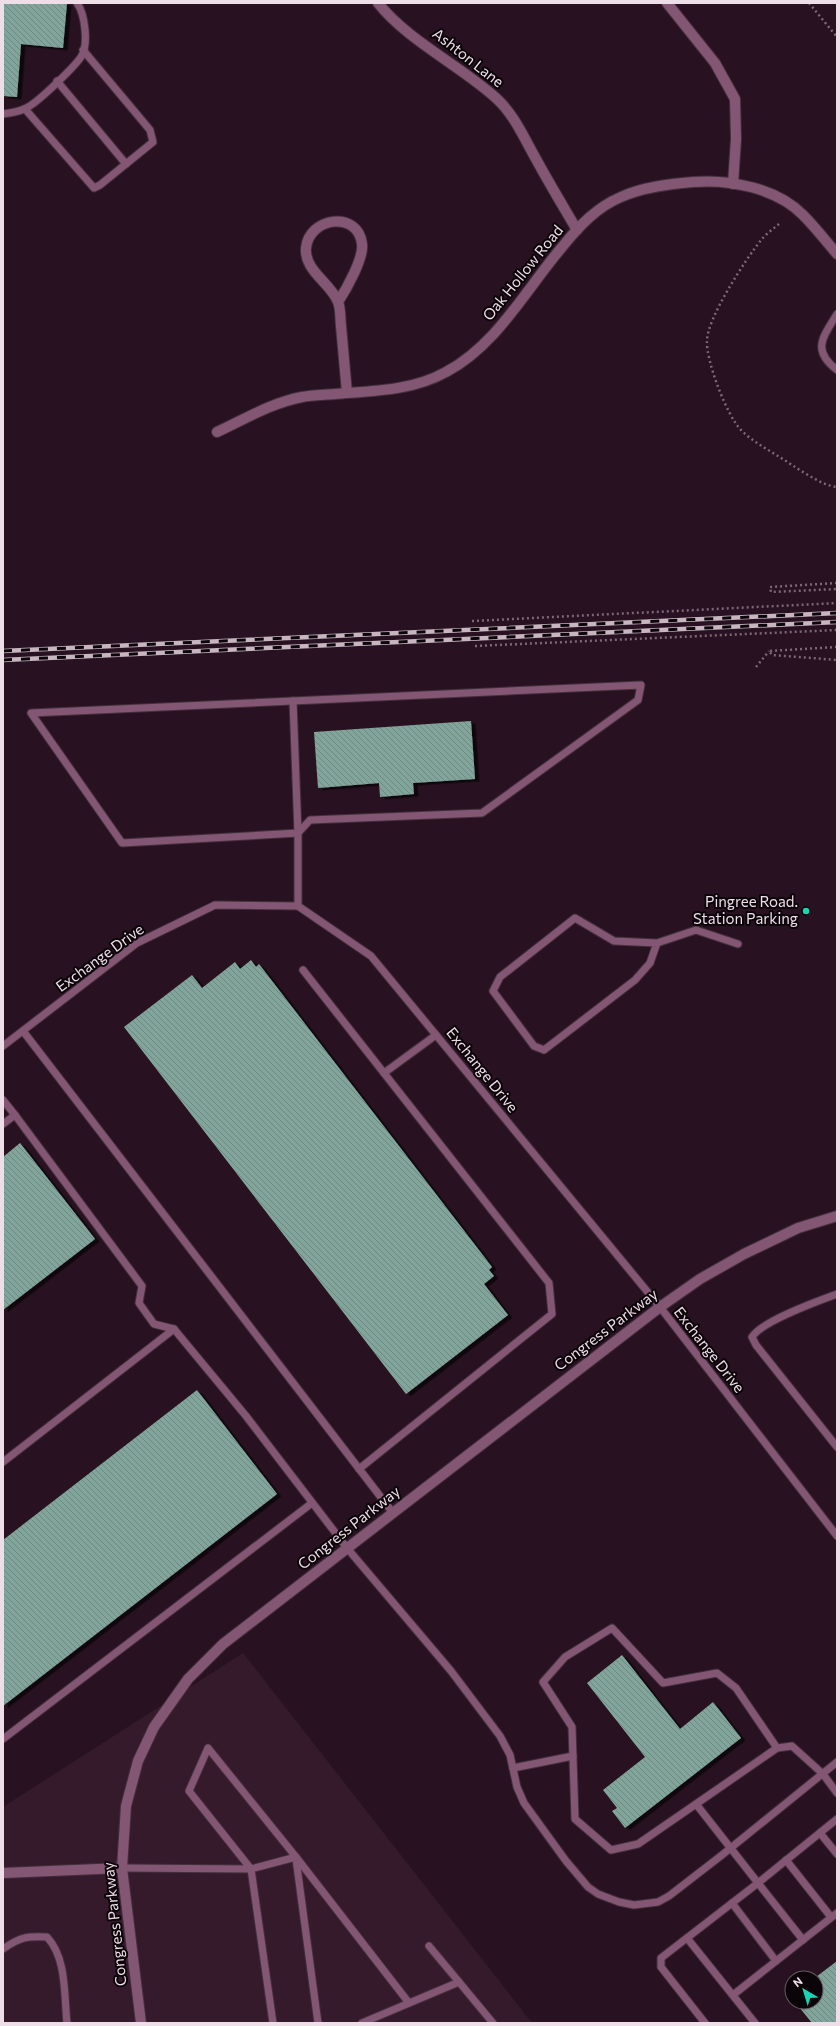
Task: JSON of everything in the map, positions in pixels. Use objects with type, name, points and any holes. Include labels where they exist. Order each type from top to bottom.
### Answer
[{"type":"street","name":"Ashton Lane","points":[[378,3],[418,39],[474,80],[497,99],[516,122],[576,230]]},
{"type":"street","points":[[667,3],[715,63],[735,98],[736,139],[733,184]]},
{"type":"street","name":"Oak Hollow Road","points":[[217,432],[275,404],[303,396],[398,390],[446,373],[481,348],[508,318],[543,270],[576,230],[600,208],[622,196],[669,184],[710,181],[733,184],[773,195],[793,206],[803,214],[837,254]]},
{"type":"street","points":[[338,302],[345,292],[360,256],[362,244],[358,233],[351,225],[341,221],[333,221],[326,222],[314,231],[307,243],[306,250],[310,265],[338,302],[347,393]]},
{"type":"street","name":"Congress Parkway","points":[[141,2023],[122,1868],[126,1806],[138,1761],[154,1727],[188,1680],[223,1644],[660,1307],[700,1279],[744,1254],[798,1228],[837,1216]]},
{"type":"street","points":[[3,1873],[122,1868]]},
{"type":"lane","points":[[3,114],[25,109],[57,81],[82,56],[86,33],[82,10],[77,3]]},
{"type":"lane","points":[[25,109],[94,188],[153,142],[150,130],[83,50]]},
{"type":"lane","points":[[57,81],[126,164]]},
{"type":"lane","points":[[837,314],[822,339],[821,346],[826,360],[837,370]]},
{"type":"lane","points":[[641,685],[638,700],[482,813],[310,820],[298,833],[122,843],[31,713],[641,685]]},
{"type":"lane","points":[[292,701],[298,833],[298,906]]},
{"type":"lane","name":"Exchange Drive","points":[[3,1046],[137,944],[215,905],[298,906],[371,956],[660,1307],[837,1536]]},
{"type":"lane","points":[[657,943],[650,963],[635,980],[544,1050],[534,1046],[493,991],[500,977],[575,918],[614,940],[657,943],[696,930],[738,944]]},
{"type":"lane","points":[[302,970],[549,1283],[552,1314],[359,1469]]},
{"type":"lane","points":[[23,1031],[393,1513]]},
{"type":"lane","points":[[384,1073],[436,1034]]},
{"type":"lane","points":[[3,1100],[142,1286],[139,1303],[154,1324],[174,1329],[246,1416],[347,1548],[451,1671],[500,1736],[510,1755],[517,1787],[524,1803],[566,1861],[588,1887],[606,1898],[634,1905],[658,1902],[669,1896],[731,1848],[837,1762]]},
{"type":"lane","points":[[3,1124],[15,1115]]},
{"type":"lane","points":[[837,1294],[814,1302],[770,1323],[756,1332],[752,1338],[837,1447]]},
{"type":"lane","points":[[3,1462],[174,1329]]},
{"type":"lane","points":[[3,1739],[312,1503]]},
{"type":"lane","points":[[776,1748],[736,1688],[717,1673],[663,1684],[612,1628],[565,1657],[542,1682],[572,1727],[575,1819],[611,1850],[638,1844],[776,1748],[792,1746],[823,1774],[837,1793]]},
{"type":"lane","points":[[273,2023],[251,1869],[189,1791],[208,1748],[409,2003]]},
{"type":"lane","points":[[513,1768],[573,1756]]},
{"type":"lane","points":[[696,1804],[803,1940]]},
{"type":"lane","points":[[705,2023],[661,1967],[661,1958],[758,1883],[837,1819]]},
{"type":"lane","points":[[820,1833],[837,1854]]},
{"type":"lane","points":[[122,1868],[251,1869],[296,1858]]},
{"type":"lane","points":[[296,1858],[318,2023]]},
{"type":"lane","points":[[733,1995],[834,1915],[786,1860]]},
{"type":"lane","points":[[732,1903],[776,1960]]},
{"type":"lane","points":[[3,1949],[18,1938],[32,1936],[47,1937],[54,1945],[62,1967],[67,2023]]},
{"type":"lane","points":[[687,1938],[755,2023]]},
{"type":"lane","points":[[429,1946],[493,2023]]},
{"type":"lane","points":[[362,2023],[459,1982]]},
{"type":"path","points":[[809,3],[837,37]]},
{"type":"path","points":[[779,224],[761,240],[738,274],[710,324],[707,340],[708,353],[717,382],[732,417],[740,429],[751,440],[824,483],[837,487]]},
{"type":"path","points":[[837,583],[770,587],[771,592],[837,589]]},
{"type":"path","points":[[472,621],[837,603]]},
{"type":"path","points":[[475,646],[837,630]]},
{"type":"path","points":[[756,667],[769,651],[837,647]]},
{"type":"path","points":[[769,651],[772,655],[837,660]]},
{"type":"shaded area","points":[[243,1653],[532,2023],[3,2023],[3,1807]]},
{"type":"building","points":[[3,3],[67,3],[63,48],[21,44],[17,97],[3,96]]},
{"type":"building","points":[[471,721],[475,779],[413,783],[414,794],[380,797],[379,783],[318,788],[314,732]]},
{"type":"building","points":[[251,960],[256,967],[259,964],[492,1267],[489,1270],[494,1276],[484,1284],[508,1315],[406,1394],[124,1027],[192,975],[202,988],[235,962],[240,969]]},
{"type":"building","points":[[20,1143],[95,1239],[3,1310],[3,1157]]},
{"type":"building","points":[[197,1390],[277,1494],[3,1706],[3,1540]]},
{"type":"building","points":[[622,1655],[680,1729],[713,1702],[741,1738],[625,1828],[612,1811],[617,1808],[603,1790],[645,1757],[587,1683]]},
{"type":"building","points":[[837,1961],[837,2023],[812,2023],[801,2010],[824,2010],[824,1971]]},
{"type":"railway","points":[[3,651],[837,613]]},
{"type":"railway","points":[[3,660],[837,622]]},
{"type":"place","name":"Pingree Road. Station Parking","points":[[806,911]]}]
